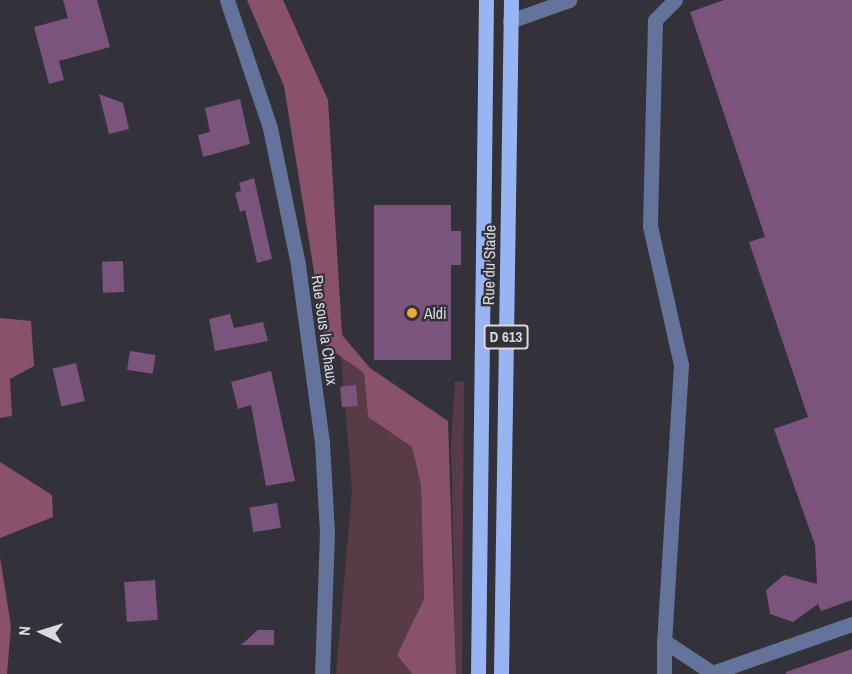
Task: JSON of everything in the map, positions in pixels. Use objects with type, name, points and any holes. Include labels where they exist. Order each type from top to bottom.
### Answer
[{"type":"main road","name":"Rue du Stade","points":[[478,674],[486,0]]},
{"type":"main road","name":"Rue du Stade","points":[[501,674],[511,0]]},
{"type":"street","name":"Rue sous la Chaux","points":[[227,0],[270,128],[298,265],[326,521],[322,674]]},
{"type":"street","points":[[510,21],[569,0]]},
{"type":"street","points":[[664,674],[664,641],[681,365],[650,226],[655,20],[675,0]]},
{"type":"street","points":[[664,641],[710,673],[852,624]]},
{"type":"shaded area","points":[[247,0],[283,0],[328,100],[342,335],[370,368],[448,421],[456,674],[412,674],[397,655],[424,599],[421,485],[412,447],[368,417],[364,373],[326,346],[284,86]]},
{"type":"shaded area","points":[[0,318],[31,321],[34,366],[10,379],[12,416],[0,418]]},
{"type":"shaded area","points":[[341,356],[364,373],[368,417],[412,447],[421,485],[424,599],[397,655],[412,674],[336,674],[352,490]]},
{"type":"shaded area","points":[[455,381],[464,382],[462,674],[456,674],[451,443]]},
{"type":"shaded area","points":[[0,462],[52,495],[53,517],[0,538]]},
{"type":"shaded area","points":[[0,557],[11,626],[7,674],[0,674]]},
{"type":"building","points":[[63,0],[97,0],[110,47],[59,61],[64,80],[49,84],[34,27],[68,18]]},
{"type":"building","points":[[724,0],[852,0],[852,600],[821,611],[818,604],[793,622],[770,614],[766,590],[784,575],[817,584],[815,545],[774,429],[808,417],[749,242],[765,237],[690,12]]},
{"type":"building","points":[[99,94],[123,103],[129,129],[109,134]]},
{"type":"building","points":[[240,99],[250,144],[203,157],[198,135],[210,132],[205,108]]},
{"type":"building","points":[[254,178],[272,259],[257,263],[245,210],[240,212],[235,193],[241,191],[239,183]]},
{"type":"building","name":"Aldi","points":[[374,205],[451,205],[451,231],[461,231],[461,265],[451,265],[451,360],[374,360]]},
{"type":"building","points":[[123,261],[124,292],[103,293],[102,262]]},
{"type":"building","points":[[230,314],[234,328],[263,322],[268,341],[215,351],[209,319]]},
{"type":"building","points":[[130,351],[156,355],[153,374],[127,370]]},
{"type":"building","points":[[76,363],[85,401],[61,406],[53,368]]},
{"type":"building","points":[[271,371],[295,481],[266,486],[251,405],[238,409],[231,382]]},
{"type":"building","points":[[356,385],[358,406],[342,407],[340,386]]},
{"type":"building","points":[[277,503],[281,528],[253,532],[249,507]]},
{"type":"building","points":[[155,580],[158,620],[127,622],[124,582]]},
{"type":"building","points":[[258,630],[274,630],[274,645],[241,645]]},
{"type":"building","points":[[852,649],[852,674],[786,674],[786,672]]},
{"type":"place","name":"Aldi","points":[[412,313]]}]
